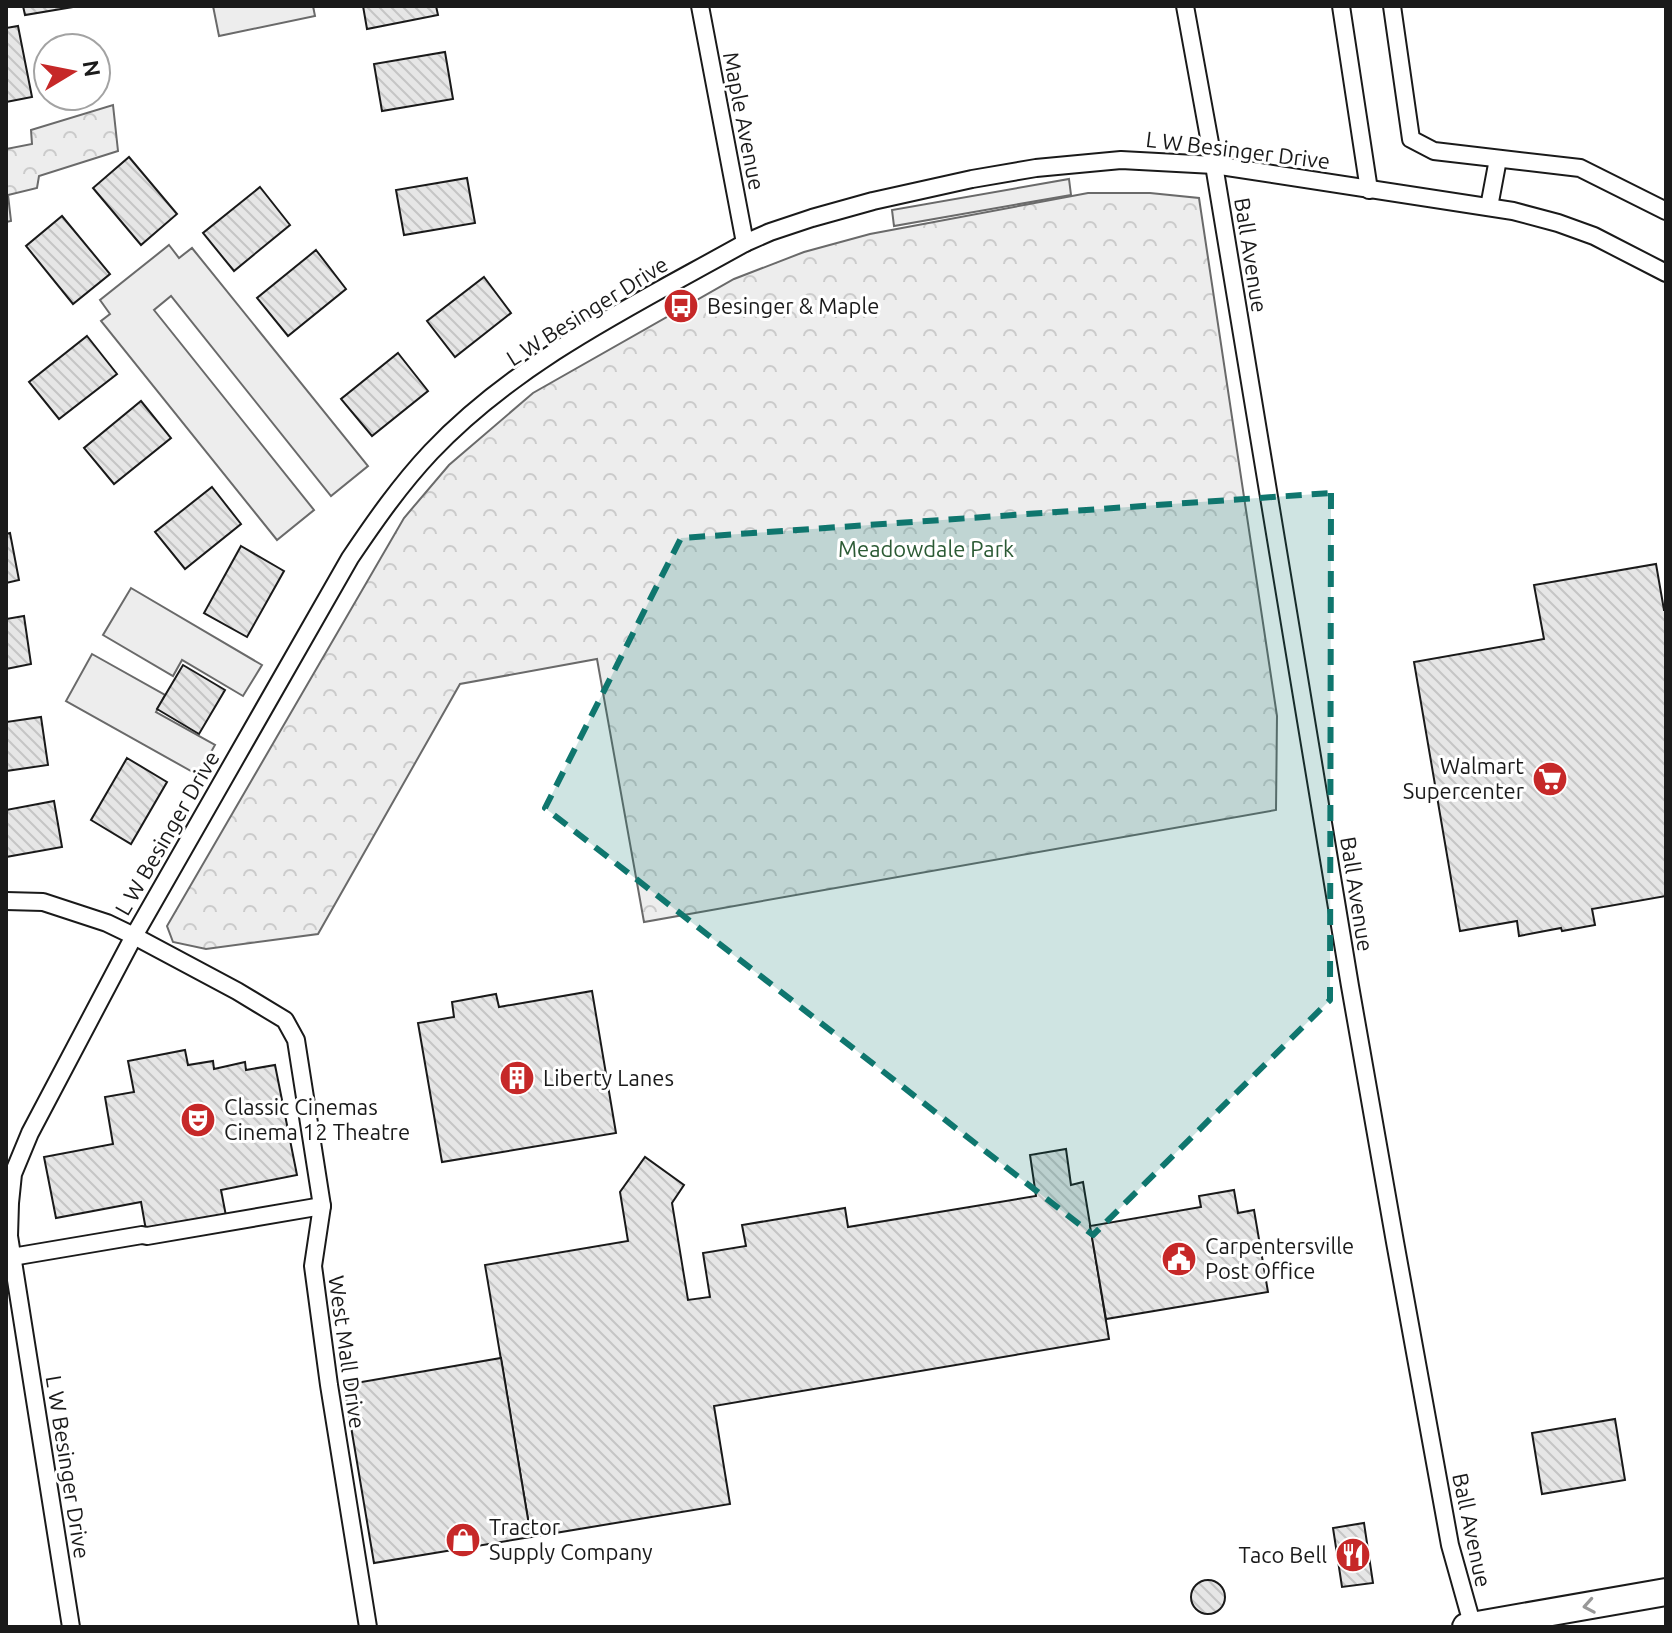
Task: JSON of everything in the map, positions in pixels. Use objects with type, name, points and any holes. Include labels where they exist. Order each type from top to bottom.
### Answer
[{"type":"main road","points":[[1470,1627],[1666,1592]]},
{"type":"street","name":"Maple Avenue","points":[[700,6],[745,243]]},
{"type":"street","name":"Ball Avenue","points":[[1185,6],[1395,1242],[1450,1545],[1470,1627]]},
{"type":"street","points":[[1341,6],[1369,190]]},
{"type":"street","points":[[1392,6],[1411,139],[1434,151],[1580,168],[1666,211]]},
{"type":"street","points":[[1489,207],[1498,159]]},
{"type":"street","name":"L W Besinger Drive","points":[[71,1627],[9,1236],[13,1174],[30,1133],[134,936],[350,558],[388,502],[433,450],[484,404],[556,351],[745,243],[770,232],[873,201],[1036,168],[1121,160],[1214,165],[1513,211],[1594,236],[1666,273]]},
{"type":"street","name":"West Mall Drive","points":[[6,901],[43,902],[107,923],[237,991],[285,1020],[296,1040],[322,1206],[313,1266],[368,1627]]},
{"type":"street","points":[[12,1257],[322,1206]]},
{"type":"highlighted area","points":[[1331,493],[1330,1000],[1093,1235],[545,808],[681,538]]},
{"type":"shaded area","points":[[213,6],[313,6],[315,16],[219,36]]},
{"type":"shaded area","points":[[1069,179],[1071,195],[894,226],[892,210]]},
{"type":"shaded area","points":[[169,245],[179,258],[192,248],[368,466],[331,496],[171,296],[154,310],[314,510],[277,540],[101,321],[110,314],[100,300]]},
{"type":"shaded area","points":[[131,588],[262,665],[243,696],[182,660],[173,676],[103,635]]},
{"type":"shaded area","points":[[92,654],[165,695],[156,712],[215,745],[198,775],[66,701]]},
{"type":"green space","points":[[112,105],[118,151],[39,176],[37,188],[8,195],[11,221],[6,222],[6,149],[32,144],[31,130],[90,112],[112,112]]},
{"type":"green space","name":"Meadowdale Park","points":[[1088,193],[1150,193],[1199,198],[1277,716],[1276,810],[644,922],[597,659],[460,684],[318,934],[206,949],[173,942],[167,926],[404,518],[449,465],[533,393],[734,279],[804,252],[870,234]]},
{"type":"building","points":[[23,6],[79,6],[25,15]]},
{"type":"building","points":[[363,6],[436,6],[438,15],[367,29]]},
{"type":"building","points":[[18,26],[32,97],[6,102],[6,28]]},
{"type":"building","points":[[445,52],[453,99],[382,111],[374,64]]},
{"type":"building","points":[[129,157],[177,214],[141,245],[93,188]]},
{"type":"building","points":[[467,178],[475,223],[404,235],[396,190]]},
{"type":"building","points":[[260,187],[290,225],[234,271],[203,233]]},
{"type":"building","points":[[62,216],[110,274],[73,304],[26,246]]},
{"type":"building","points":[[316,250],[346,289],[288,336],[257,298]]},
{"type":"building","points":[[484,277],[511,313],[455,357],[427,321]]},
{"type":"building","points":[[87,336],[117,374],[59,419],[29,382]]},
{"type":"building","points":[[398,353],[428,391],[372,436],[341,399]]},
{"type":"building","points":[[141,401],[171,438],[114,484],[84,448]]},
{"type":"building","points":[[212,487],[241,524],[185,569],[155,532]]},
{"type":"building","points":[[10,533],[19,580],[6,583],[6,534]]},
{"type":"building","points":[[241,546],[284,571],[247,637],[204,613]]},
{"type":"building","name":"Walmart Supercenter","points":[[1656,564],[1666,610],[1666,896],[1592,909],[1595,925],[1562,931],[1561,928],[1519,936],[1517,921],[1460,931],[1414,662],[1544,639],[1534,585]]},
{"type":"building","points":[[24,616],[31,664],[6,669],[6,619]]},
{"type":"building","points":[[183,665],[225,690],[199,734],[157,709]]},
{"type":"building","points":[[41,717],[48,765],[6,771],[6,722]]},
{"type":"building","points":[[127,758],[167,782],[131,844],[91,820]]},
{"type":"building","points":[[54,801],[62,847],[6,857],[6,810]]},
{"type":"building","name":"Liberty Lanes","points":[[592,991],[616,1133],[442,1162],[418,1023],[454,1017],[452,1002],[496,994],[499,1007]]},
{"type":"building","name":"Classic Cinemas Cinema 12 Theatre","points":[[185,1050],[188,1065],[213,1061],[214,1069],[245,1062],[246,1070],[275,1065],[297,1175],[221,1190],[227,1221],[147,1236],[141,1202],[56,1218],[44,1157],[113,1144],[105,1097],[134,1092],[128,1061]]},
{"type":"building","points":[[1066,1149],[1071,1185],[1083,1182],[1109,1339],[714,1406],[730,1504],[531,1537],[485,1265],[628,1241],[620,1192],[645,1157],[684,1185],[672,1203],[688,1300],[710,1297],[703,1253],[746,1246],[742,1225],[845,1208],[848,1227],[1036,1196],[1030,1155]]},
{"type":"building","name":"Carpentersville Post Office","points":[[1234,1190],[1238,1213],[1254,1210],[1268,1292],[1106,1319],[1090,1226],[1201,1207],[1199,1196]]},
{"type":"building","points":[[501,1358],[531,1537],[374,1563],[344,1385]]},
{"type":"building","points":[[1615,1419],[1625,1480],[1542,1494],[1532,1433]]},
{"type":"building","name":"Taco Bell","points":[[1364,1523],[1373,1583],[1342,1587],[1333,1528]]},
{"type":"building","points":[[1208,1580],[1220,1585],[1225,1597],[1220,1609],[1208,1614],[1196,1609],[1191,1597],[1196,1585]]},
{"type":"place","name":"Besinger & Maple","points":[[681,306]]},
{"type":"place","name":"Walmart Supercenter","points":[[1550,779]]},
{"type":"place","name":"Liberty Lanes","points":[[517,1078]]},
{"type":"place","name":"Classic Cinemas Cinema 12 Theatre","points":[[198,1120]]},
{"type":"place","name":"Carpentersville Post Office","points":[[1179,1259]]},
{"type":"place","name":"Tractor Supply Company","points":[[463,1540]]},
{"type":"place","name":"Taco Bell","points":[[1353,1555]]}]
